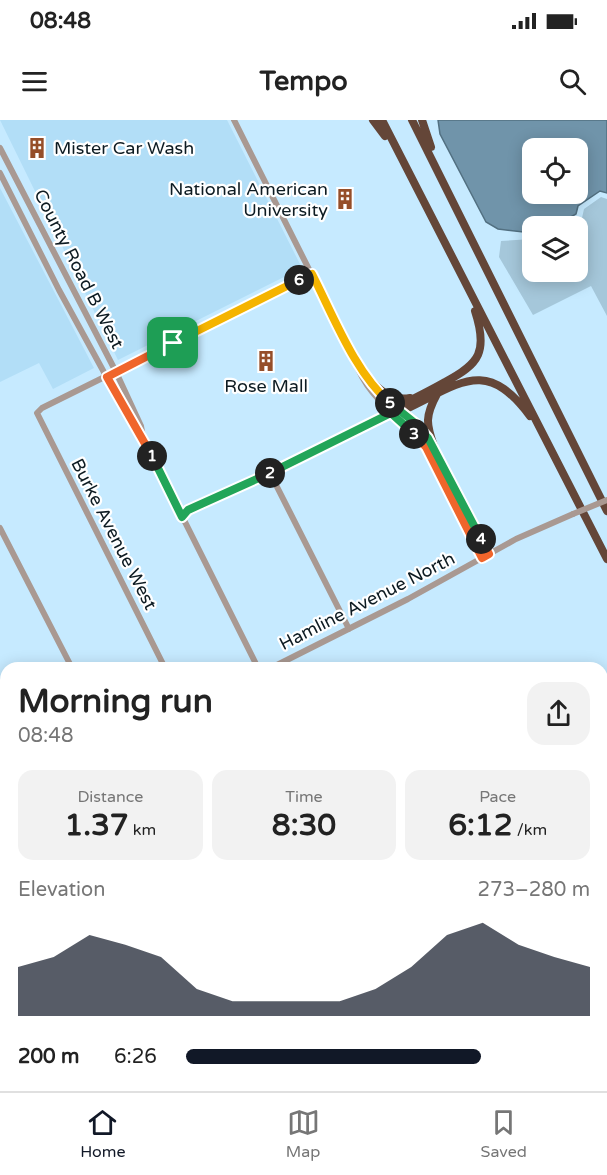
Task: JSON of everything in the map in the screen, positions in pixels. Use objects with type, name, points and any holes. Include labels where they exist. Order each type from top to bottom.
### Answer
[{"type":"highway","points":[[373,120],[414,182]]},
{"type":"highway","points":[[382,120],[607,559]]},
{"type":"highway","points":[[412,120],[607,511]]},
{"type":"highway","points":[[422,120],[436,160],[469,233]]},
{"type":"highway","points":[[394,411],[403,404],[465,372],[477,358],[481,342],[480,332],[462,277]]},
{"type":"highway","points":[[370,380],[388,396],[402,399],[417,397]]},
{"type":"highway","points":[[394,411],[406,409],[466,381],[482,380],[497,384],[510,393],[523,406],[549,444]]},
{"type":"highway","points":[[434,446],[427,421],[437,394]]},
{"type":"street","points":[[234,120],[365,383],[426,447],[482,558]]},
{"type":"street","name":"County Road B West","points":[[0,148],[116,372],[141,426],[143,438]]},
{"type":"street","name":"County Road B West","points":[[0,173],[59,290],[135,429],[143,438],[255,662]]},
{"type":"street","points":[[107,377],[312,274]]},
{"type":"street","points":[[354,359],[394,411],[422,430],[434,446],[489,554]]},
{"type":"street","name":"Burke Avenue West","points":[[107,377],[42,408],[38,413],[162,662]]},
{"type":"street","points":[[182,517],[188,510],[270,473],[394,411]]},
{"type":"street","points":[[270,473],[349,629]]},
{"type":"street","name":"Hamline Avenue North","points":[[284,662],[443,581],[516,539],[607,501]]},
{"type":"street","points":[[0,528],[69,662]]},
{"type":"shaded area","points":[[0,120],[227,120],[302,268],[118,360]]},
{"type":"shaded area","points":[[438,120],[607,120],[607,193],[600,191],[588,199],[588,138],[522,138],[522,204],[581,204],[572,216],[522,216],[522,232],[498,229],[486,222],[440,134]]},
{"type":"shaded area","points":[[0,188],[94,368],[53,389],[39,363],[0,382]]},
{"type":"shaded area","points":[[601,197],[607,199],[607,316],[591,286],[533,315],[499,257],[501,241],[522,240],[522,282],[588,282],[588,216],[582,216],[584,209]]},
{"type":"place","name":"Mister Car Wash","points":[[37,148]]},
{"type":"place","name":"National American University","points":[[345,199]]},
{"type":"place","name":"Rose Mall","points":[[266,361]]},
{"type":"route","points":[[312,274],[354,359],[387,400],[415,423],[434,446],[489,554],[482,558],[476,548],[426,447],[391,413],[270,473],[188,510],[182,517],[143,438],[135,429],[107,377],[173,343],[312,274]]}]
